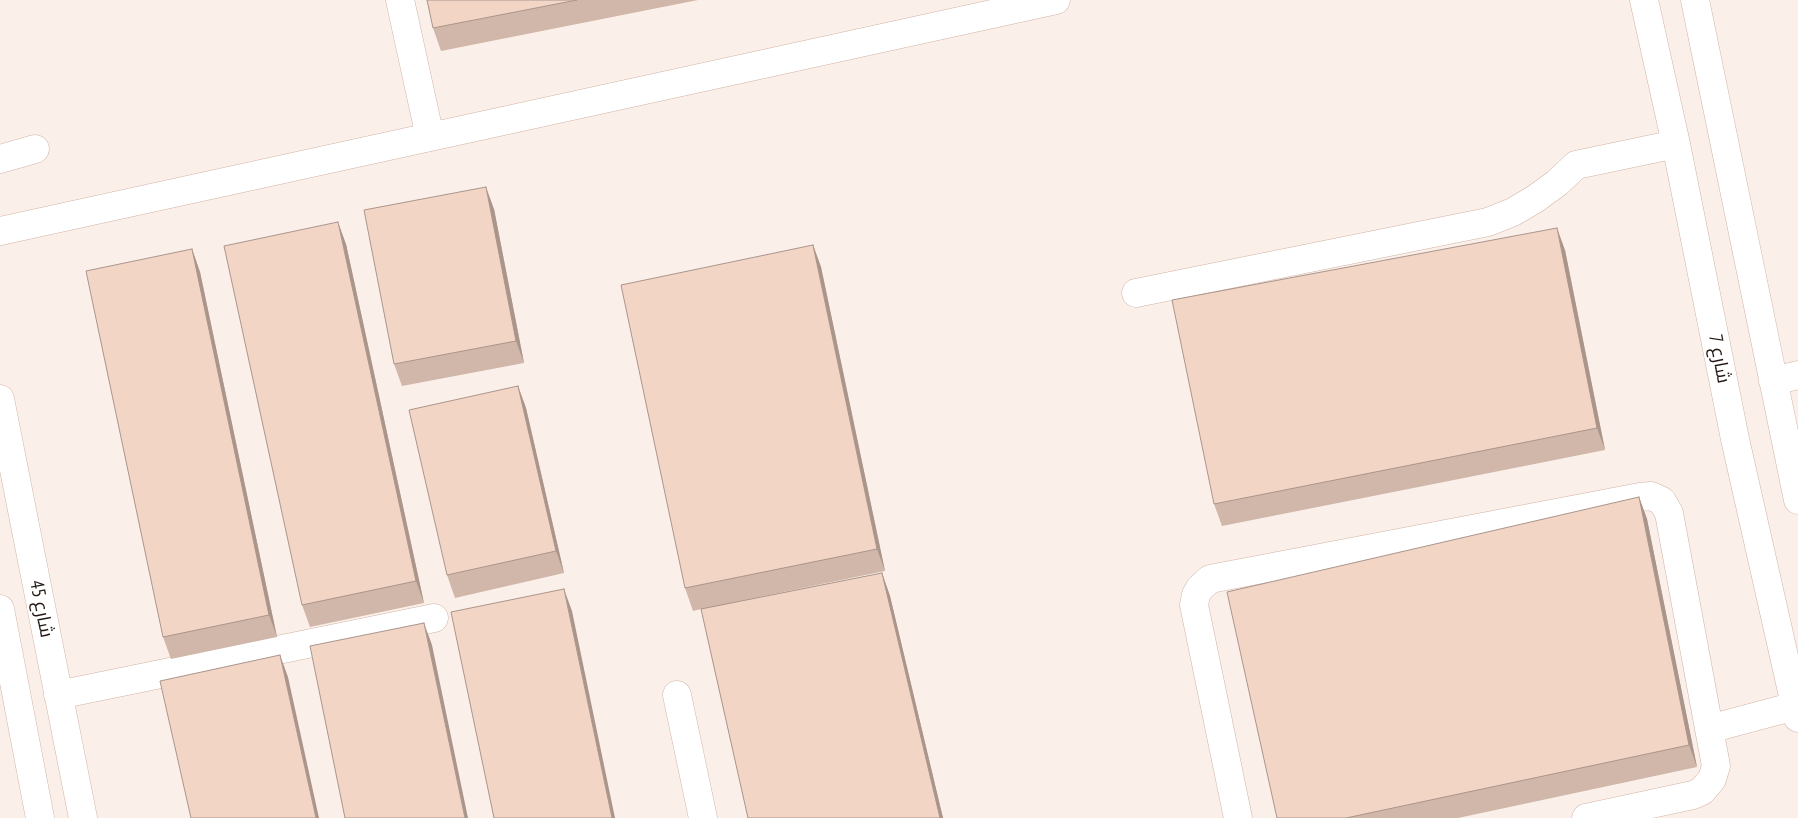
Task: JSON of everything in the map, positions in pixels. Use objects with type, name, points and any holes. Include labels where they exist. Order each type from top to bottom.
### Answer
[{"type":"street","points":[[400,0],[430,137]]},
{"type":"street","points":[[0,231],[1056,0]]},
{"type":"street","name":"شارع 7","points":[[1644,0],[1676,144],[1735,439],[1797,712]]},
{"type":"street","points":[[1695,0],[1786,378],[1798,500]]},
{"type":"street","points":[[1136,293],[1488,222],[1513,212],[1535,198],[1557,183],[1576,165],[1676,144]]},
{"type":"street","points":[[0,159],[35,149]]},
{"type":"street","name":"شارع 45","points":[[0,399],[83,818]]},
{"type":"street","points":[[1238,818],[1194,605],[1196,594],[1210,579],[1651,496],[1662,501],[1669,513],[1716,766],[1712,779],[1702,791],[1692,795],[1586,818]]},
{"type":"street","points":[[0,609],[40,818]]},
{"type":"street","points":[[58,695],[434,618]]},
{"type":"street","points":[[677,695],[703,818]]},
{"type":"street","points":[[1709,729],[1797,712]]},
{"type":"building","points":[[427,0],[577,0],[433,28]]},
{"type":"building","points":[[486,187],[516,341],[394,364],[364,210]]},
{"type":"building","points":[[338,222],[416,581],[302,605],[224,246]]},
{"type":"building","points":[[1557,228],[1597,428],[1214,504],[1172,300]]},
{"type":"building","points":[[813,245],[877,549],[685,588],[621,285]]},
{"type":"building","points":[[192,249],[269,615],[163,637],[86,271]]},
{"type":"building","points":[[518,386],[556,551],[447,575],[409,410]]},
{"type":"building","points":[[1639,497],[1689,745],[1346,818],[1277,818],[1227,592]]},
{"type":"building","points":[[882,573],[940,818],[748,818],[701,609]]},
{"type":"building","points":[[564,589],[612,818],[494,818],[451,612]]},
{"type":"building","points":[[424,623],[465,818],[345,818],[310,646]]},
{"type":"building","points":[[280,655],[316,818],[191,818],[160,681]]}]
